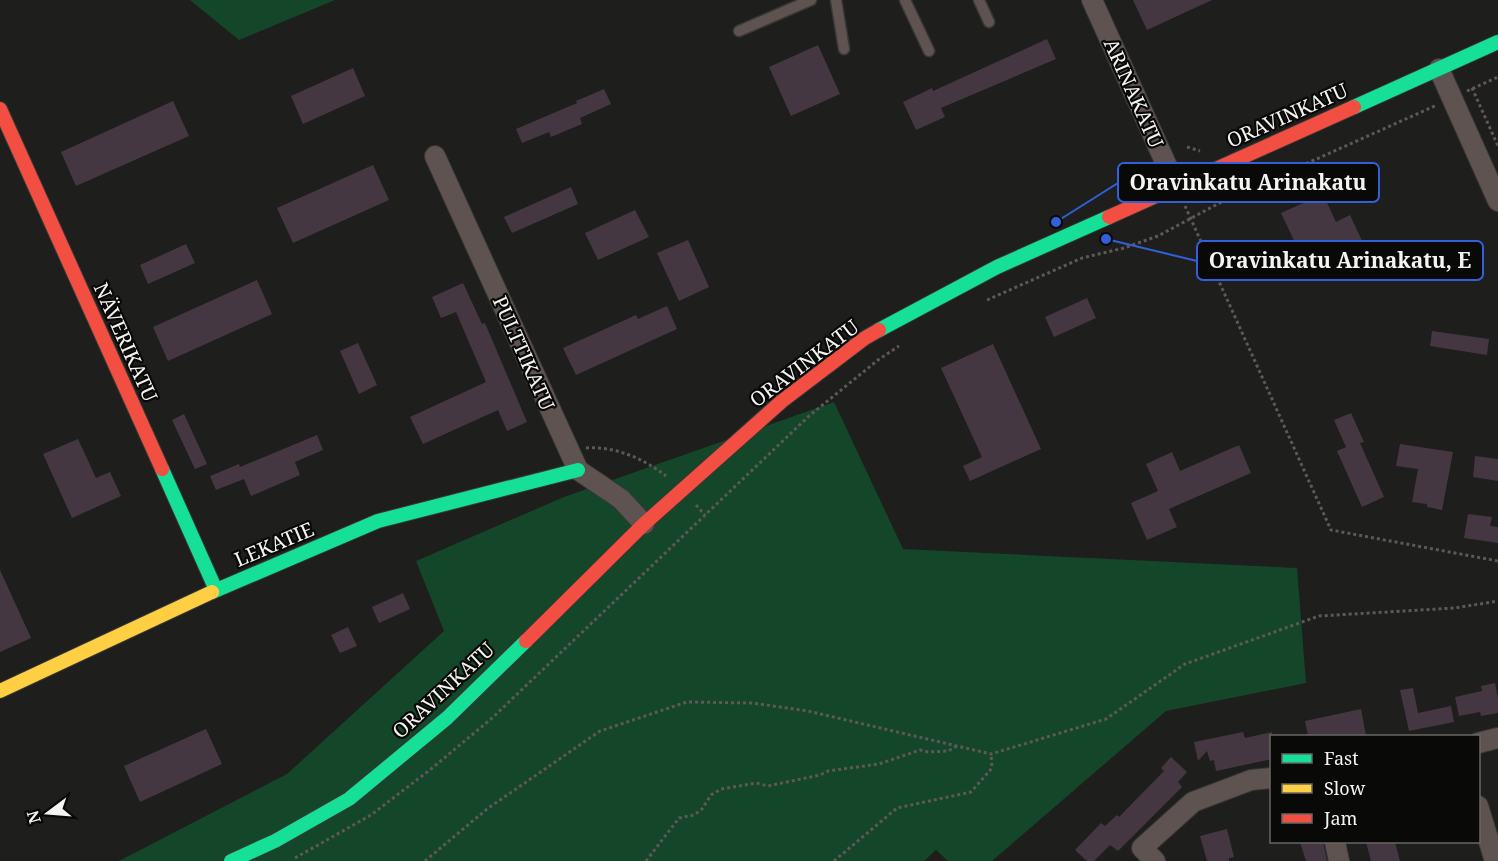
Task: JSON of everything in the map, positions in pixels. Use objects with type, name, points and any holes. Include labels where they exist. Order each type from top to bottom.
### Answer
[{"type":"street","name":"ARINAKATU","points":[[1092,0],[1176,186]]},
{"type":"street","name":"ORAVINKATU","points":[[231,861],[275,841],[349,799],[447,718],[644,524],[782,400],[865,339],[905,315],[997,267],[1498,42]]},
{"type":"street","points":[[1439,69],[1498,201]]},
{"type":"street","name":"NÄVERIKATU","points":[[0,109],[216,590]]},
{"type":"street","name":"PULTTIKATU","points":[[435,156],[574,461]]},
{"type":"street","points":[[574,461],[621,499],[644,524]]},
{"type":"street","name":"LEKATIE","points":[[0,691],[216,590],[378,520],[574,461]]},
{"type":"street","points":[[1480,743],[1498,738]]},
{"type":"street","points":[[1155,861],[1142,848],[1193,802],[1251,780],[1270,778]]},
{"type":"street","points":[[1480,809],[1495,861]]},
{"type":"street","points":[[1335,843],[1339,861]]},
{"type":"lane","points":[[739,31],[811,0]]},
{"type":"lane","points":[[836,0],[844,49]]},
{"type":"lane","points":[[905,0],[929,51]]},
{"type":"lane","points":[[979,0],[989,22]]},
{"type":"path","points":[[987,300],[1082,258],[1124,249],[1158,236],[1236,195],[1498,77]]},
{"type":"path","points":[[1472,88],[1498,146]]},
{"type":"path","points":[[1187,147],[1204,153]]},
{"type":"path","points":[[1135,184],[1139,167]]},
{"type":"path","points":[[1176,186],[1331,530],[1498,561]]},
{"type":"path","points":[[288,861],[371,814],[491,719],[808,416],[878,360],[907,342]]},
{"type":"path","points":[[574,461],[594,448],[612,449],[650,465],[682,490],[705,515]]},
{"type":"path","points":[[425,861],[487,809],[600,731],[687,702],[752,703],[808,711],[991,754],[1106,719],[1185,664],[1320,616],[1455,608],[1498,601]]},
{"type":"path","points":[[646,861],[676,825],[679,818],[694,815],[702,809],[711,795],[722,789],[756,783],[768,786],[820,775],[828,771],[879,764],[920,750],[948,751],[957,746]]},
{"type":"path","points":[[834,861],[897,808],[971,792],[992,768],[991,754]]},
{"type":"green space","points":[[190,0],[335,0],[239,40]]},
{"type":"green space","points":[[834,402],[903,549],[1297,568],[1306,683],[1166,711],[992,861],[948,861],[936,850],[924,861],[119,861],[287,774],[444,631],[416,561],[564,497]]},
{"type":"building","points":[[1133,0],[1212,0],[1147,30]]},
{"type":"building","points":[[1047,39],[1056,59],[941,108],[945,117],[916,130],[903,102],[932,88],[933,91]]},
{"type":"building","points":[[818,45],[840,94],[791,116],[769,67]]},
{"type":"building","points":[[353,68],[365,96],[303,124],[291,96]]},
{"type":"building","points":[[604,89],[611,104],[580,118],[582,124],[551,137],[549,132],[522,143],[516,129]]},
{"type":"building","points":[[173,101],[189,136],[76,186],[61,152]]},
{"type":"building","points":[[373,165],[389,200],[293,243],[277,208]]},
{"type":"building","points":[[571,187],[578,204],[512,233],[504,217]]},
{"type":"building","points":[[1323,194],[1336,222],[1350,215],[1363,243],[1307,268],[1281,213]]},
{"type":"building","points":[[635,210],[649,237],[598,260],[585,233]]},
{"type":"building","points":[[688,240],[709,287],[679,301],[657,253]]},
{"type":"building","points":[[186,244],[195,263],[148,284],[140,265]]},
{"type":"building","points":[[257,280],[272,314],[168,361],[153,327]]},
{"type":"building","points":[[463,283],[482,324],[485,323],[527,422],[507,431],[498,410],[423,444],[410,417],[486,382],[456,312],[441,318],[432,297]]},
{"type":"building","points":[[1087,298],[1096,318],[1054,337],[1045,317]]},
{"type":"building","points":[[667,306],[677,329],[576,375],[563,348],[636,315],[638,319]]},
{"type":"building","points":[[1432,331],[1489,339],[1487,355],[1430,346]]},
{"type":"building","points":[[358,343],[377,385],[359,394],[340,351]]},
{"type":"building","points":[[993,344],[1041,449],[970,481],[963,466],[982,457],[941,368]]},
{"type":"building","points":[[1351,413],[1364,442],[1360,443],[1384,497],[1362,507],[1337,451],[1346,447],[1334,420]]},
{"type":"building","points":[[184,414],[207,464],[195,469],[172,420]]},
{"type":"building","points":[[317,435],[323,450],[295,462],[300,475],[251,496],[244,479],[216,490],[210,476],[239,464],[240,467]]},
{"type":"building","points":[[78,439],[96,478],[110,472],[121,496],[72,518],[43,454]]},
{"type":"building","points":[[1400,444],[1453,452],[1442,510],[1427,507],[1427,504],[1412,502],[1418,469],[1396,466]]},
{"type":"building","points":[[1239,445],[1251,473],[1169,509],[1177,527],[1147,540],[1131,503],[1158,491],[1146,464],[1172,452],[1180,471]]},
{"type":"building","points":[[1475,456],[1498,459],[1498,481],[1473,477]]},
{"type":"building","points":[[1468,514],[1492,517],[1490,526],[1498,527],[1498,543],[1464,538]]},
{"type":"building","points":[[0,570],[31,638],[0,652]]},
{"type":"building","points":[[403,593],[410,609],[379,623],[372,607]]},
{"type":"building","points":[[348,627],[357,646],[340,653],[331,635]]},
{"type":"building","points":[[1495,683],[1498,713],[1481,716],[1480,712],[1459,716],[1455,697],[1482,691],[1481,686]]},
{"type":"building","points":[[1413,688],[1418,713],[1451,706],[1454,722],[1409,731],[1400,690]]},
{"type":"building","points":[[1361,709],[1366,735],[1308,735],[1305,721]]},
{"type":"building","points":[[206,729],[222,764],[140,802],[124,766]]},
{"type":"building","points":[[1243,732],[1245,738],[1272,732],[1270,759],[1216,771],[1214,760],[1210,761],[1207,751],[1198,761],[1194,742]]},
{"type":"building","points":[[1171,757],[1187,772],[1178,782],[1182,787],[1118,851],[1110,845],[1094,861],[1087,861],[1075,850],[1101,823],[1105,826],[1117,815],[1119,817],[1164,771],[1161,768]]},
{"type":"building","points":[[1227,829],[1234,857],[1229,858],[1229,861],[1207,861],[1200,836]]},
{"type":"building","points":[[1300,843],[1323,843],[1327,861],[1306,861]]},
{"type":"building","points":[[1366,843],[1395,843],[1400,861],[1371,861]]},
{"type":"traffic: fast","points":[[1354,107],[1498,42]]},
{"type":"traffic: fast","points":[[879,330],[997,267],[1109,217]]},
{"type":"traffic: fast","points":[[162,469],[216,590]]},
{"type":"traffic: fast","points":[[212,592],[378,521],[578,470]]},
{"type":"traffic: fast","points":[[231,861],[275,841],[349,799],[447,718],[526,641]]},
{"type":"traffic: slow","points":[[0,691],[212,592]]},
{"type":"traffic: jam","points":[[1109,217],[1354,107]]},
{"type":"traffic: jam","points":[[0,109],[162,469]]},
{"type":"traffic: jam","points":[[526,641],[644,524],[782,401],[865,338],[879,330]]},
{"type":"place","name":"Oravinkatu Arinakatu","points":[[1056,222]]},
{"type":"place","name":"Oravinkatu Arinakatu, E","points":[[1106,239]]}]
